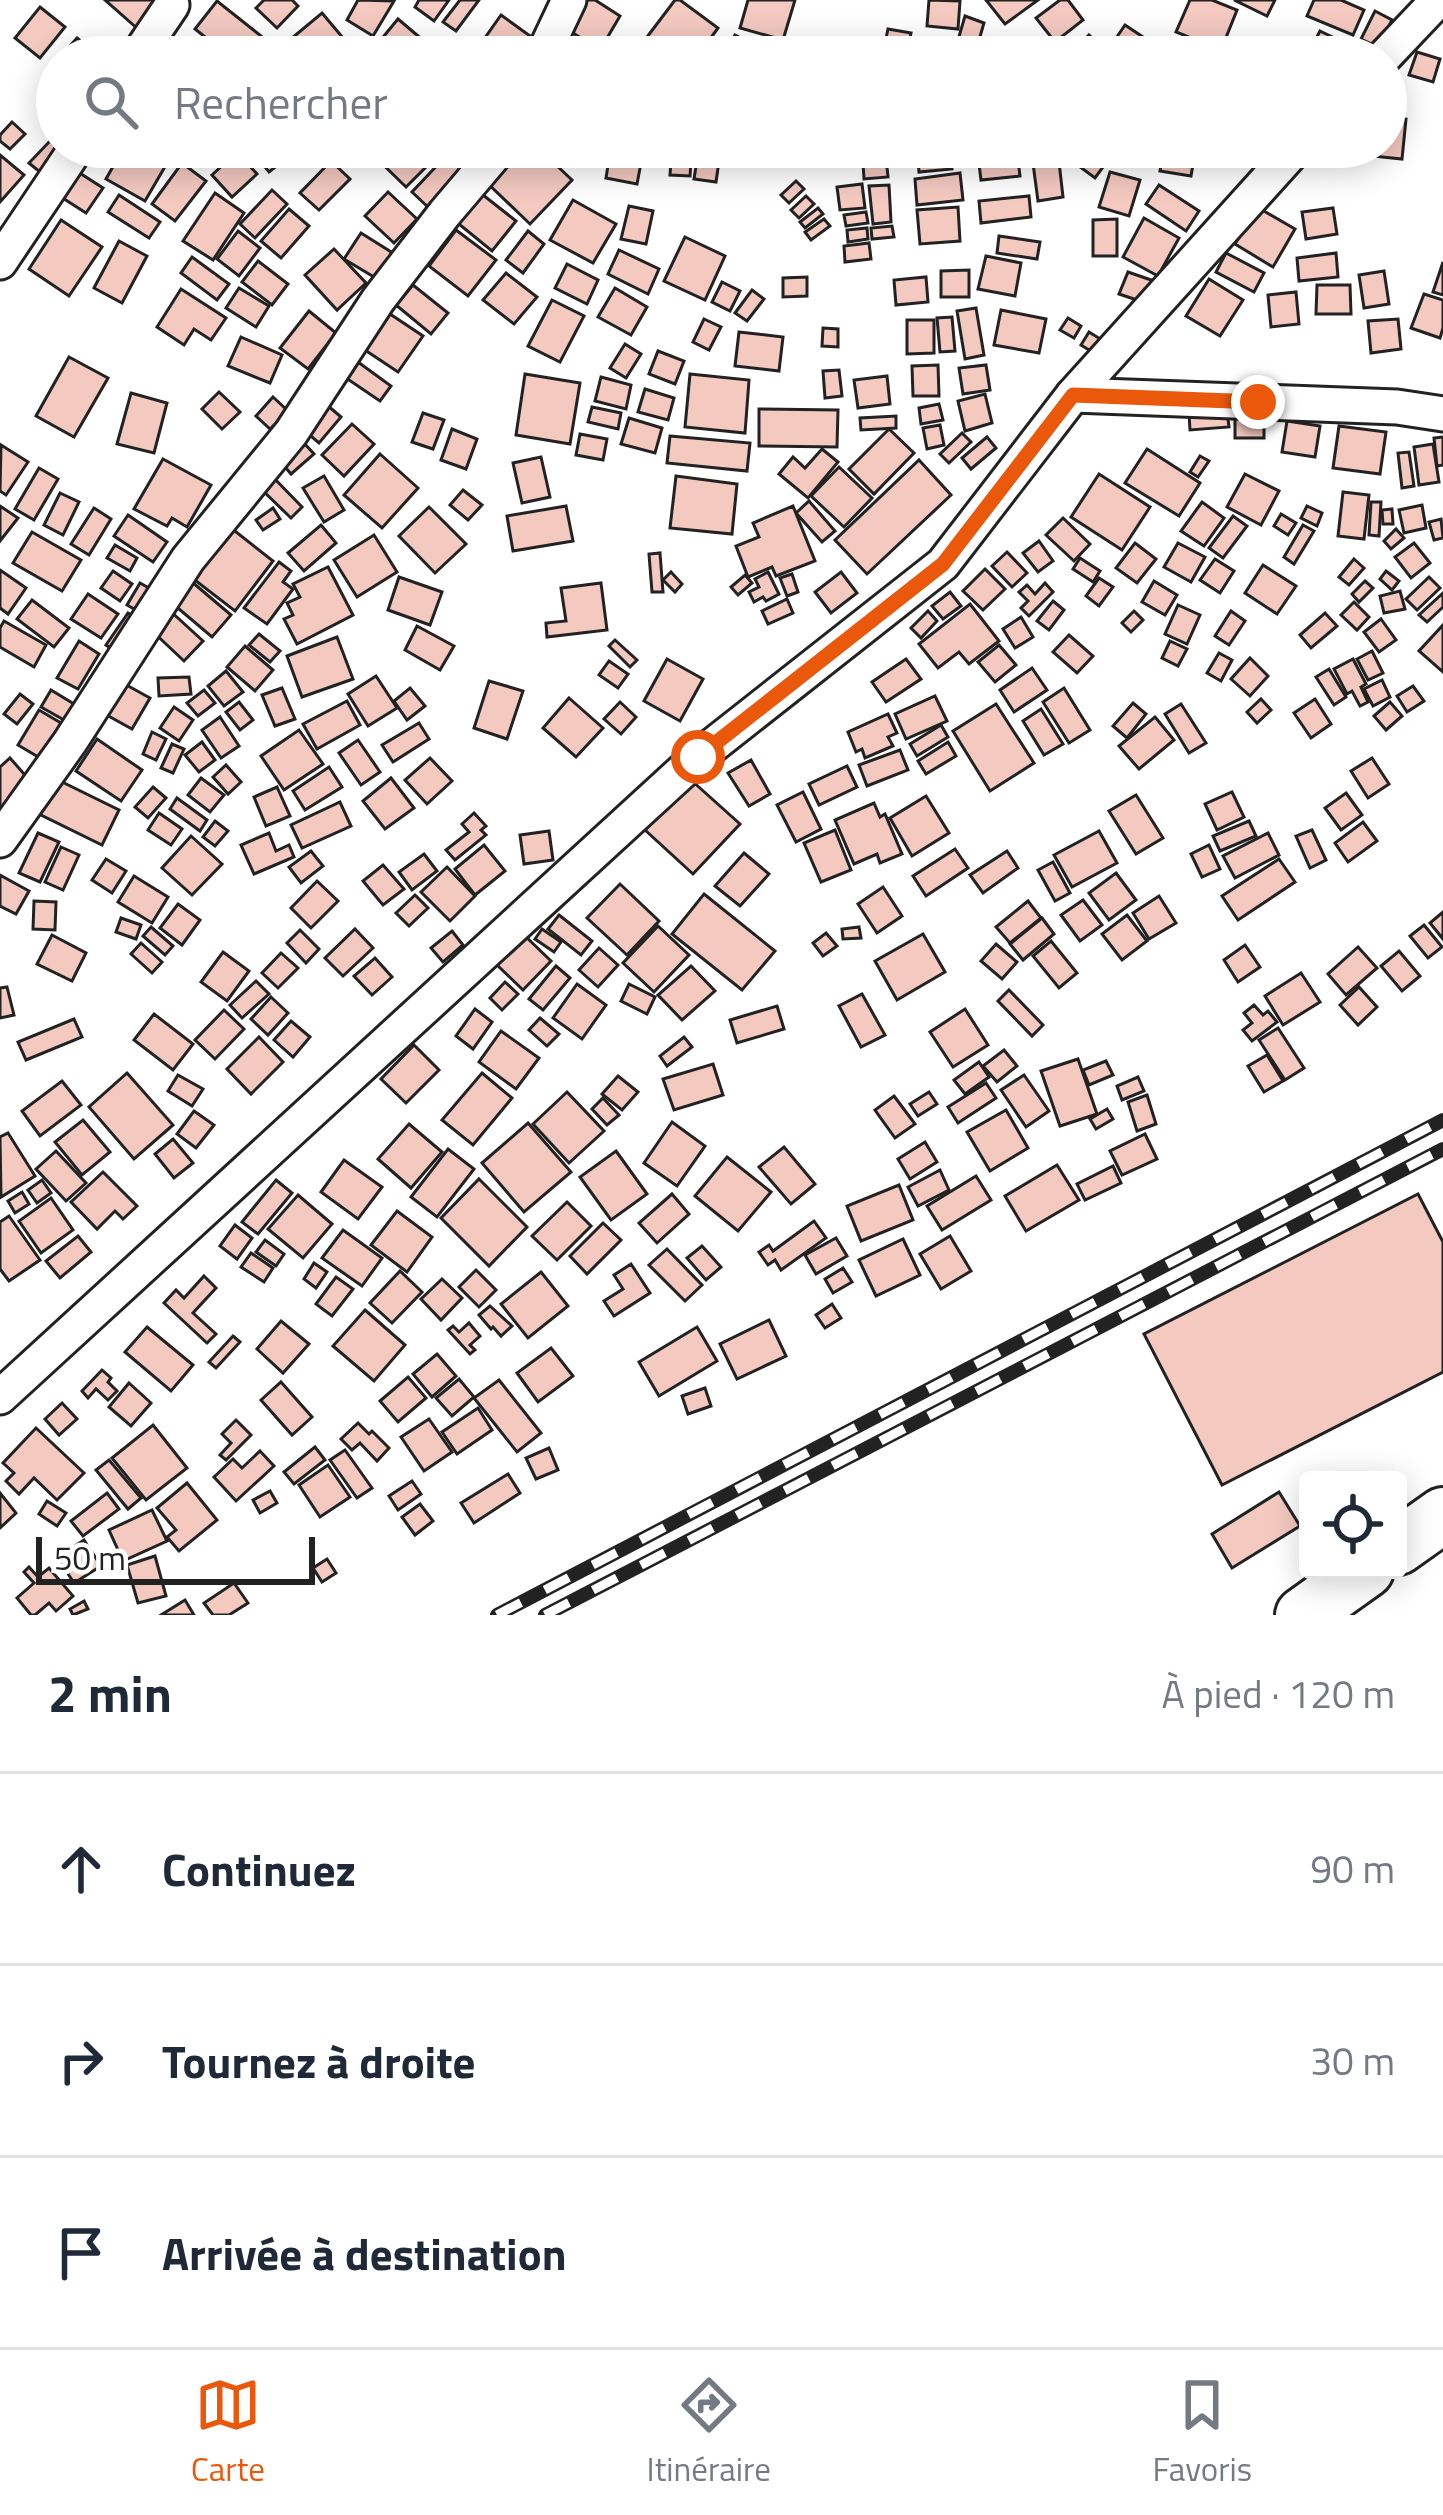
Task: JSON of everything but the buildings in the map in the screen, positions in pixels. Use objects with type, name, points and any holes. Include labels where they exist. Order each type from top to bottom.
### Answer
[{"type":"main road","points":[[1407,1541],[1443,1515]]},
{"type":"main road","points":[[1303,1615],[1353,1579]]},
{"type":"street","points":[[552,36],[568,0]]},
{"type":"street","points":[[1404,36],[1438,0]]},
{"type":"street","points":[[151,36],[172,5]]},
{"type":"street","points":[[0,262],[63,168]]},
{"type":"street","points":[[0,840],[70,742],[188,559],[291,433],[378,300],[483,168]]},
{"type":"street","points":[[0,1397],[698,757],[943,564],[1073,395],[1278,168]]},
{"type":"street","points":[[1073,395],[1397,407],[1443,414]]},
{"type":"railway","points":[[497,1615],[1443,1120]]},
{"type":"railway","points":[[545,1615],[1443,1149]]},
{"type":"route","points":[[698,757],[943,564],[1073,395],[1258,402]]}]
